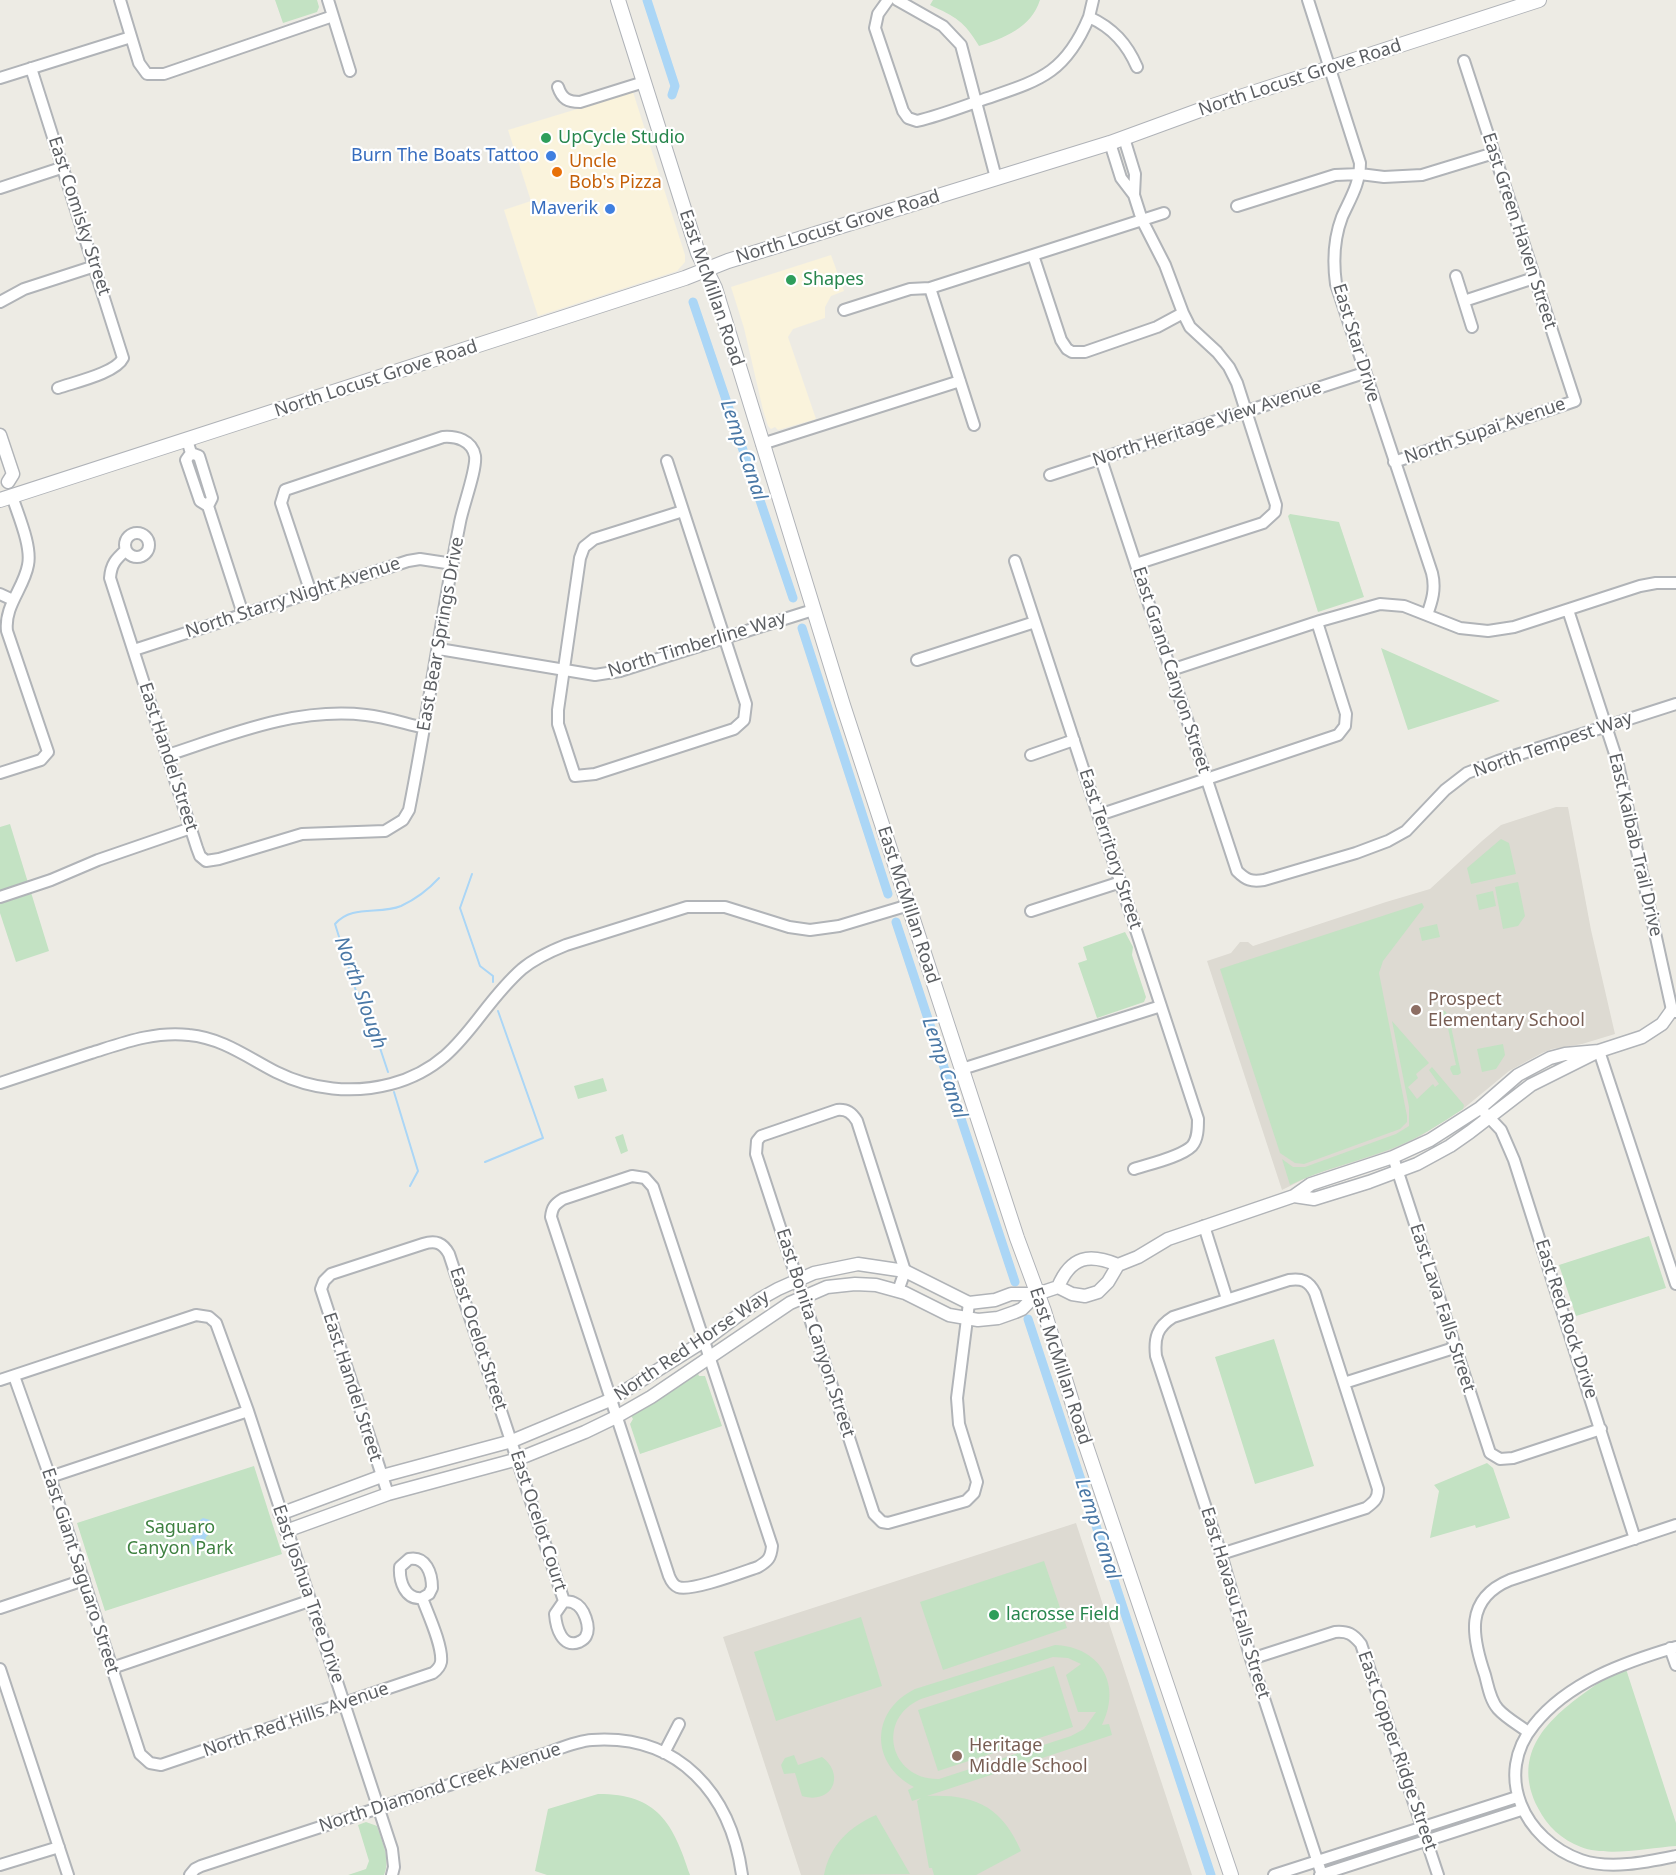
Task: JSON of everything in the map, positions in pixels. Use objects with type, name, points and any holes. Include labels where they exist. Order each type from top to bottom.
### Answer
[{"type":"main road","name":"East McMillan Road","points":[[618,0],[698,253],[715,288],[813,610],[962,1069],[1137,1600],[1231,1875]]},
{"type":"main road","name":"North Locust Grove Road","points":[[6,498],[189,447],[706,269],[1110,143],[1203,109],[1539,0]]},
{"type":"street","points":[[120,0],[139,63],[147,74],[164,74],[333,16]]},
{"type":"street","points":[[328,0],[350,71]]},
{"type":"street","points":[[888,0],[878,14],[874,28],[903,111],[911,120],[925,119],[1025,86],[1051,72],[1071,52],[1089,17],[1094,0]]},
{"type":"street","points":[[897,0],[943,26],[961,45],[996,178]]},
{"type":"street","name":"East Star Drive","points":[[1308,0],[1357,151],[1360,174],[1336,238],[1335,273],[1338,292],[1434,583],[1433,599],[1426,615]]},
{"type":"street","points":[[1089,17],[1102,23],[1125,43],[1137,67]]},
{"type":"street","points":[[0,78],[131,37]]},
{"type":"street","name":"East Green Haven Street","points":[[1464,61],[1575,401]]},
{"type":"street","name":"East Comisky Street","points":[[31,68],[123,358],[121,363],[110,370],[58,388]]},
{"type":"street","points":[[558,87],[564,98],[571,102],[580,102],[644,82]]},
{"type":"street","points":[[1124,138],[1135,174],[1134,195]]},
{"type":"street","points":[[1110,143],[1121,178],[1134,195],[1142,220],[1165,265],[1190,327],[1217,352],[1229,367],[1247,411],[1275,498],[1275,512],[1263,523],[1136,564]]},
{"type":"street","points":[[1237,206],[1335,175],[1360,174],[1384,177],[1422,175],[1494,153]]},
{"type":"street","points":[[0,188],[64,167]]},
{"type":"street","points":[[844,310],[910,289],[930,288],[1164,213]]},
{"type":"street","points":[[1032,255],[1061,340],[1072,352],[1085,352],[1157,327],[1183,313]]},
{"type":"street","points":[[0,302],[24,289],[95,266]]},
{"type":"street","points":[[1456,276],[1472,327]]},
{"type":"street","points":[[1464,302],[1534,278]]},
{"type":"street","points":[[930,288],[974,425]]},
{"type":"street","name":"North Heritage View Avenue","points":[[1050,475],[1364,373]]},
{"type":"street","points":[[762,444],[960,381]]},
{"type":"street","name":"North Supai Avenue","points":[[1394,462],[1575,401]]},
{"type":"street","points":[[0,435],[13,474],[4,480],[6,498],[27,545],[29,562],[25,577],[6,620],[7,631],[48,752],[41,760],[0,773]]},
{"type":"street","name":"East Bear Springs Drive","points":[[206,861],[219,860],[292,836],[385,831],[403,820],[409,810],[460,521],[474,469],[473,449],[466,442],[457,438],[443,437],[285,490],[281,503],[311,593]]},
{"type":"street","points":[[189,447],[186,459],[200,501],[208,506],[243,614]]},
{"type":"street","name":"East Grand Canyon Street","points":[[1101,459],[1237,871],[1244,878]]},
{"type":"street","points":[[667,461],[746,704],[744,720],[734,729],[595,774],[575,776],[558,724],[558,711],[580,558],[584,548],[594,539],[683,511]]},
{"type":"street","name":"East Handel Street","points":[[126,550],[115,561],[111,568],[110,578],[200,856],[206,861]]},
{"type":"street","name":"North Starry Night Avenue","points":[[134,650],[408,561],[420,559],[453,564]]},
{"type":"street","name":"East Territory Street","points":[[1015,561],[1198,1119],[1196,1139],[1192,1146],[1183,1152],[1134,1169]]},
{"type":"street","points":[[1171,670],[1317,622],[1380,604],[1404,606],[1460,628],[1488,632],[1514,627],[1640,586],[1676,583]]},
{"type":"street","points":[[0,594],[13,600]]},
{"type":"street","name":"East Kaibab Trail Drive","points":[[1569,609],[1621,777],[1674,1011]]},
{"type":"street","name":"North Timberline Way","points":[[439,649],[595,675],[620,671],[813,610]]},
{"type":"street","points":[[917,660],[1035,622]]},
{"type":"street","points":[[1099,815],[1334,738],[1345,726],[1346,714],[1317,622]]},
{"type":"street","name":"North Tempest Way","points":[[1244,878],[1252,882],[1264,880],[1356,853],[1388,841],[1406,831],[1445,790],[1467,773],[1676,704]]},
{"type":"street","points":[[168,755],[276,721],[326,714],[367,715],[425,728]]},
{"type":"street","points":[[1031,755],[1074,740]]},
{"type":"street","points":[[0,897],[191,828]]},
{"type":"street","points":[[1031,911],[1120,882]]},
{"type":"street","points":[[0,1083],[146,1036],[178,1034],[216,1041],[292,1080],[311,1085],[345,1090],[384,1086],[412,1076],[447,1055],[461,1042],[497,995],[524,967],[548,952],[566,945],[687,907],[706,905],[725,907],[789,927],[810,930],[839,926],[909,905]]},
{"type":"street","points":[[962,1069],[1161,1006]]},
{"type":"street","points":[[1294,1196],[1314,1199],[1398,1172],[1450,1146],[1531,1085],[1599,1051],[1642,1037],[1662,1024],[1674,1011]]},
{"type":"street","points":[[1118,1265],[1095,1258],[1078,1261],[1065,1271],[1058,1287],[1072,1294],[1085,1296],[1098,1292],[1108,1282],[1118,1265],[1138,1257],[1178,1234],[1294,1196],[1311,1184],[1394,1157],[1430,1140],[1480,1108],[1518,1075],[1565,1054],[1599,1051]]},
{"type":"street","points":[[1599,1051],[1676,1284]]},
{"type":"street","name":"East Red Rock Drive","points":[[1480,1108],[1501,1130],[1515,1160],[1635,1539]]},
{"type":"street","name":"East Bonita Canyon Street","points":[[905,1271],[857,1121],[849,1112],[837,1110],[766,1134],[757,1141],[756,1154],[802,1297],[874,1514],[882,1522],[894,1523],[966,1501],[974,1493],[976,1482],[959,1424],[957,1398],[967,1319]]},
{"type":"street","name":"East Lava Falls Street","points":[[1394,1157],[1487,1448],[1500,1459],[1513,1458],[1601,1430]]},
{"type":"street","points":[[633,1176],[645,1178],[653,1187],[704,1341],[772,1546],[768,1562],[758,1567],[693,1587],[678,1587],[673,1584],[669,1576],[553,1228],[552,1210],[555,1204],[563,1199],[633,1176]]},
{"type":"street","points":[[1204,1226],[1227,1299],[1289,1280],[1305,1281],[1315,1293],[1378,1488],[1375,1502],[1366,1508],[1221,1554]]},
{"type":"street","name":"East Ocelot Street","points":[[324,1281],[331,1274],[423,1244],[436,1242],[445,1247],[512,1442]]},
{"type":"street","name":"North Red Horse Way","points":[[280,1514],[382,1476],[512,1442],[610,1400],[704,1341],[760,1299],[797,1280],[832,1268],[858,1264],[905,1271],[969,1303],[995,1300],[1011,1294],[1037,1293],[1058,1287]]},
{"type":"street","points":[[898,1291],[905,1271]]},
{"type":"street","name":"East Handel Street","points":[[324,1281],[321,1294],[388,1494]]},
{"type":"street","name":"North Red Horse Way","points":[[286,1532],[388,1494],[518,1459],[616,1418],[802,1297],[828,1287],[855,1284],[876,1285],[898,1291],[948,1315],[989,1320],[1022,1309],[1037,1293]]},
{"type":"street","name":"East Havasu Falls Street","points":[[1227,1299],[1173,1317],[1157,1332],[1154,1344],[1221,1554],[1251,1659],[1321,1875]]},
{"type":"street","points":[[967,1319],[969,1303]]},
{"type":"street","name":"East Joshua Tree Drive","points":[[14,1376],[196,1316],[209,1317],[216,1323],[248,1411],[280,1514],[379,1807],[394,1857],[392,1875]]},
{"type":"street","points":[[1344,1383],[1454,1348]]},
{"type":"street","points":[[0,1380],[14,1376]]},
{"type":"street","name":"East Giant Saguaro Street","points":[[14,1376],[50,1476],[140,1754],[150,1763]]},
{"type":"street","points":[[50,1476],[248,1411]]},
{"type":"street","name":"East Ocelot Court","points":[[512,1442],[564,1601]]},
{"type":"street","points":[[1528,1732],[1503,1713],[1493,1700],[1474,1638],[1479,1608],[1489,1593],[1502,1583],[1676,1525]]},
{"type":"street","points":[[0,1608],[84,1580]]},
{"type":"street","name":"North Red Hills Avenue","points":[[150,1763],[161,1765],[434,1673],[439,1668],[441,1652],[422,1598]]},
{"type":"street","points":[[112,1668],[309,1601]]},
{"type":"street","name":"East Copper Ridge Street","points":[[1251,1659],[1335,1632],[1348,1632],[1361,1644],[1438,1875]]},
{"type":"street","points":[[1676,1665],[1673,1647],[1601,1674],[1574,1690],[1544,1713],[1528,1732],[1519,1753],[1514,1782],[1521,1809],[1537,1830],[1567,1854],[1581,1860],[1606,1864],[1676,1856]]},
{"type":"street","points":[[0,1669],[68,1875]]},
{"type":"street","points":[[664,1753],[679,1724]]},
{"type":"street","name":"North Diamond Creek Avenue","points":[[190,1875],[201,1866],[590,1740],[645,1745],[682,1762],[697,1774],[727,1819],[736,1845],[742,1875]]},
{"type":"street","points":[[1274,1875],[1517,1797]]},
{"type":"street","points":[[1321,1875],[1521,1809]]},
{"type":"street","points":[[0,1865],[59,1847]]},
{"type":"shaded area","points":[[633,92],[685,255],[685,262],[677,271],[538,316],[504,210],[531,201],[508,130]]},
{"type":"shaded area","points":[[831,255],[844,291],[831,296],[825,307],[825,318],[793,329],[788,337],[816,419],[778,430],[775,427],[771,429],[763,410],[744,328],[731,287]]},
{"type":"shaded area","name":"Prospect Elementary School","points":[[1556,807],[1568,807],[1591,930],[1615,1034],[1542,1053],[1509,1071],[1463,1109],[1416,1139],[1391,1150],[1310,1176],[1282,1190],[1207,961],[1231,953],[1240,942],[1248,942],[1253,946],[1430,889],[1501,825]]},
{"type":"shaded area","name":"Heritage Middle School","points":[[1076,1523],[1192,1875],[801,1875],[723,1637]]},
{"type":"green space","points":[[275,0],[317,0],[319,7],[317,12],[283,23]]},
{"type":"green space","points":[[933,0],[1040,0],[1036,10],[1023,25],[1007,35],[979,46],[959,21],[930,5]]},
{"type":"green space","points":[[1290,514],[1339,522],[1364,597],[1318,612],[1288,516]]},
{"type":"green space","points":[[1381,648],[1500,701],[1408,730]]},
{"type":"green space","points":[[10,824],[49,951],[16,962],[0,913],[0,827]]},
{"type":"green space","points":[[1501,839],[1509,843],[1516,874],[1471,884],[1467,868]]},
{"type":"green space","points":[[1518,882],[1525,916],[1518,926],[1503,929],[1495,887]]},
{"type":"green space","points":[[1493,891],[1496,906],[1479,910],[1476,895]]},
{"type":"green space","points":[[1422,903],[1424,907],[1383,961],[1379,973],[1407,1122],[1400,1129],[1304,1164],[1295,1163],[1280,1153],[1220,969]]},
{"type":"green space","points":[[1437,924],[1440,937],[1422,941],[1419,928]]},
{"type":"green space","points":[[1125,932],[1133,947],[1132,955],[1146,997],[1144,1002],[1097,1018],[1078,963],[1087,960],[1083,947]]},
{"type":"green space","points":[[1438,1011],[1445,1011],[1449,1017],[1461,1073],[1458,1075],[1453,1075],[1450,1069],[1451,1066],[1456,1065],[1446,1019],[1436,1021]]},
{"type":"green space","points":[[1392,1021],[1429,1063],[1416,1074],[1418,1078],[1408,1087],[1417,1099],[1433,1084],[1435,1087],[1439,1084],[1429,1070],[1432,1067],[1464,1105],[1463,1109],[1401,1145],[1314,1174],[1290,1185],[1282,1159],[1293,1167],[1305,1167],[1396,1134],[1409,1126],[1409,1107]]},
{"type":"green space","points":[[1503,1044],[1505,1055],[1496,1069],[1482,1072],[1477,1049]]},
{"type":"green space","points":[[603,1078],[607,1091],[578,1099],[574,1086]]},
{"type":"green space","points":[[623,1134],[628,1151],[621,1154],[615,1137]]},
{"type":"green space","points":[[1649,1236],[1666,1288],[1576,1316],[1559,1265]]},
{"type":"green space","points":[[1274,1339],[1314,1466],[1255,1484],[1215,1357]]},
{"type":"green space","points":[[697,1371],[699,1376],[705,1376],[722,1426],[640,1454],[630,1424],[633,1419],[630,1414]]},
{"type":"green space","points":[[1487,1463],[1493,1468],[1510,1518],[1430,1538],[1439,1491],[1434,1485]]},
{"type":"green space","name":"Saguaro Canyon Park","points":[[254,1466],[282,1554],[105,1611],[77,1523]]},
{"type":"green space","name":"lacrosse Field","points":[[1044,1561],[1067,1628],[943,1670],[920,1602]]},
{"type":"green space","points":[[861,1617],[882,1686],[776,1721],[754,1652]]},
{"type":"green space","points":[[1055,1645],[1071,1647],[1085,1653],[1103,1671],[1110,1696],[1102,1725],[1109,1724],[1112,1735],[927,1796],[958,1797],[984,1805],[1004,1823],[1021,1851],[976,1875],[934,1875],[932,1868],[929,1868],[917,1801],[921,1798],[912,1801],[908,1790],[914,1787],[889,1765],[883,1752],[881,1738],[883,1724],[890,1710],[900,1699],[915,1689]],"holes":[[[1053,1657],[1068,1658],[1081,1664],[1066,1675],[1078,1712],[1096,1712],[1084,1729],[1071,1736],[939,1779],[922,1777],[909,1770],[900,1759],[894,1747],[894,1733],[898,1720],[907,1708],[921,1699]]]},
{"type":"green space","points":[[1054,1666],[1073,1727],[938,1771],[918,1710]]},
{"type":"green space","points":[[1626,1669],[1676,1823],[1676,1846],[1615,1852],[1591,1850],[1561,1836],[1542,1815],[1531,1790],[1528,1773],[1530,1757],[1544,1729],[1555,1717],[1599,1683]]},
{"type":"green space","points":[[794,1755],[798,1765],[822,1757],[829,1764],[834,1780],[828,1792],[812,1798],[802,1796],[795,1773],[784,1774],[781,1765],[785,1758]]},
{"type":"green space","points":[[598,1794],[635,1799],[660,1815],[677,1840],[690,1875],[547,1875],[535,1871],[548,1809]]},
{"type":"green space","points":[[876,1815],[910,1874],[824,1875],[831,1855],[842,1838],[857,1825]]},
{"type":"green space","points":[[366,1822],[377,1826],[387,1863],[384,1875],[348,1875],[366,1869],[369,1861],[358,1825]]},
{"type":"water","points":[[203,1518],[210,1520],[213,1525],[206,1537],[205,1541],[208,1543],[204,1550],[194,1547],[190,1540],[197,1522]]},
{"type":"waterway","name":"North Slough","points":[[647,0],[675,86],[672,95]]},
{"type":"waterway","name":"Lemp Canal","points":[[693,302],[793,598]]},
{"type":"waterway","name":"Lemp Canal","points":[[802,628],[888,894]]},
{"type":"waterway","name":"North Slough","points":[[472,874],[460,908],[480,966],[493,976],[493,982]]},
{"type":"waterway","name":"North Slough","points":[[388,1072],[364,1000],[356,991],[335,924],[349,914],[401,906],[422,894],[439,878]]},
{"type":"waterway","name":"Lemp Canal","points":[[896,922],[1015,1282]]},
{"type":"waterway","name":"North Slough","points":[[485,1162],[543,1138],[498,1011]]},
{"type":"waterway","name":"North Slough","points":[[394,1092],[418,1171],[410,1186]]},
{"type":"waterway","name":"Lemp Canal","points":[[1028,1319],[1211,1875]]},
{"type":"place","name":"UpCycle Studio","points":[[546,138]]},
{"type":"place","name":"Burn The Boats Tattoo","points":[[551,156]]},
{"type":"place","name":"Uncle Bob's Pizza","points":[[557,172]]},
{"type":"place","name":"Maverik","points":[[610,209]]},
{"type":"place","name":"Shapes","points":[[791,280]]},
{"type":"place","name":"Prospect Elementary School","points":[[1416,1010]]},
{"type":"place","name":"lacrosse Field","points":[[994,1615]]},
{"type":"place","name":"Heritage Middle School","points":[[957,1756]]}]
